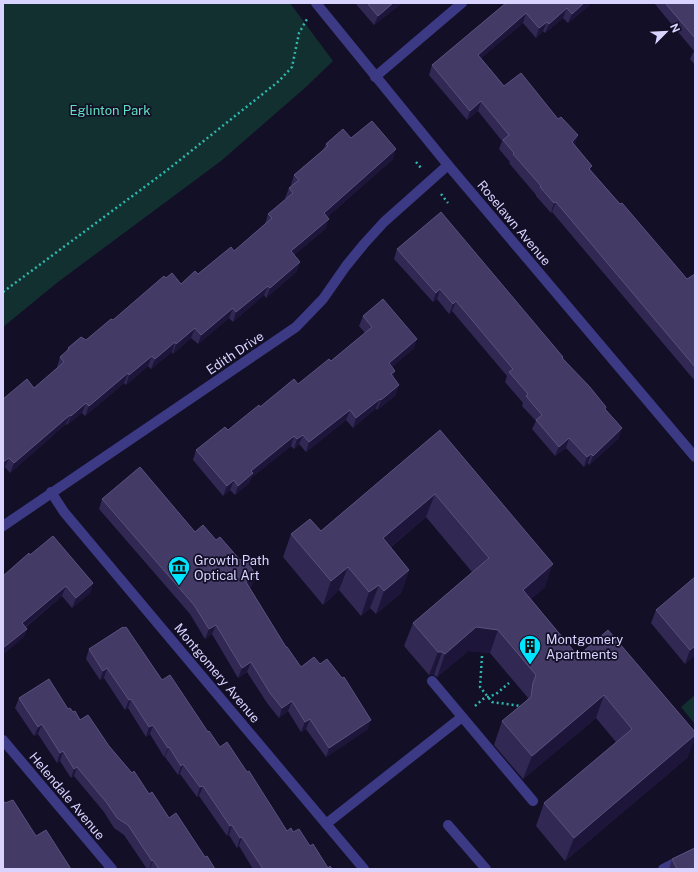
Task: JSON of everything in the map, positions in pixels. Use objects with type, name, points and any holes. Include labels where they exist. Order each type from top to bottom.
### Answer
[{"type":"street","name":"Roselawn Avenue","points":[[316,3],[448,165],[695,457]]},
{"type":"street","points":[[375,77],[462,3]]},
{"type":"street","name":"Edith Drive","points":[[3,526],[296,327],[323,299],[346,266],[384,222],[448,165]]},
{"type":"street","name":"Montgomery Avenue","points":[[51,492],[64,512],[364,869]]},
{"type":"street","points":[[432,681],[533,802]]},
{"type":"street","points":[[326,824],[462,717]]},
{"type":"street","name":"Helendale Avenue","points":[[3,740],[112,869]]},
{"type":"street","points":[[448,825],[486,869]]},
{"type":"street","points":[[663,869],[695,853]]},
{"type":"path","points":[[3,292],[166,171],[279,81],[292,67],[299,33],[306,21]]},
{"type":"path","points":[[482,656],[480,687],[488,698],[492,702],[521,706]]},
{"type":"path","points":[[462,717],[483,699],[496,694],[509,683]]},
{"type":"green space","name":"Eglinton Park","points":[[3,3],[290,3],[333,61],[306,87],[221,161],[58,282],[3,327]]},
{"type":"green space","points":[[695,695],[695,724],[681,707]]},
{"type":"building","points":[[367,3],[393,3],[378,16]]},
{"type":"building","points":[[506,3],[584,3],[572,14],[567,8],[549,24],[547,22],[539,28],[526,13],[478,55],[504,86],[521,73],[558,119],[561,117],[578,135],[572,142],[592,166],[589,169],[620,204],[622,203],[687,279],[695,274],[695,367],[556,202],[554,203],[513,154],[514,153],[503,140],[509,135],[481,101],[470,111],[432,65]]},
{"type":"building","points":[[665,3],[695,3],[695,38]]},
{"type":"building","points":[[372,121],[396,149],[324,213],[329,219],[291,251],[300,262],[270,288],[268,286],[236,312],[233,308],[201,335],[195,328],[155,359],[152,356],[129,375],[128,373],[89,406],[86,403],[71,416],[70,415],[14,463],[9,458],[3,462],[3,399],[27,379],[34,388],[64,362],[60,357],[69,349],[68,348],[81,337],[86,340],[111,319],[113,320],[164,276],[166,278],[172,273],[181,284],[195,271],[198,274],[231,247],[234,251],[272,218],[268,214],[293,193],[289,188],[299,180],[294,175],[328,146],[326,144],[343,129],[351,138]]},
{"type":"building","points":[[441,212],[563,357],[562,358],[589,386],[606,407],[605,409],[622,428],[593,456],[591,454],[587,457],[569,438],[559,447],[536,420],[542,415],[526,396],[528,394],[509,372],[513,369],[456,301],[453,304],[440,289],[436,293],[397,249]]},
{"type":"building","points":[[383,299],[417,339],[389,363],[395,371],[391,374],[399,385],[356,418],[350,410],[309,442],[303,435],[297,439],[294,436],[251,471],[253,473],[238,486],[234,480],[227,486],[196,450],[225,427],[228,430],[259,405],[260,407],[294,379],[298,384],[329,359],[331,361],[372,327],[363,316]]},
{"type":"building","name":"Montgomery Apartments","points":[[440,430],[553,564],[523,590],[578,656],[608,630],[695,732],[695,735],[574,838],[544,803],[632,729],[604,695],[532,756],[502,721],[531,697],[536,675],[498,630],[476,627],[445,654],[438,652],[413,623],[489,558],[435,494],[383,538],[409,570],[384,591],[379,585],[369,592],[348,567],[331,581],[291,534],[310,519],[321,531]]},
{"type":"building","points":[[140,467],[195,532],[203,525],[216,540],[220,537],[240,560],[245,557],[256,576],[246,582],[286,647],[301,667],[314,657],[320,664],[327,659],[342,678],[344,677],[371,720],[329,748],[310,719],[305,722],[292,701],[282,708],[270,693],[251,662],[242,668],[216,625],[209,629],[194,605],[102,499]]},
{"type":"building","points":[[53,536],[93,583],[76,598],[66,586],[22,623],[27,629],[3,648],[3,576],[29,553],[30,555]]},
{"type":"building","points":[[695,577],[695,646],[690,650],[656,610]]},
{"type":"building","points":[[123,627],[126,627],[162,680],[170,675],[208,732],[209,731],[220,747],[227,742],[247,772],[249,771],[287,831],[291,828],[293,832],[299,829],[310,846],[313,844],[328,868],[330,866],[332,869],[263,869],[242,837],[240,838],[232,825],[230,826],[203,786],[200,787],[183,764],[181,766],[153,725],[149,727],[131,699],[129,700],[107,668],[103,671],[89,649]]},
{"type":"building","points":[[49,679],[68,709],[70,708],[73,712],[75,711],[80,720],[88,715],[109,746],[132,773],[134,771],[149,794],[152,792],[169,818],[176,813],[205,857],[207,856],[215,869],[159,869],[153,860],[152,861],[128,825],[117,818],[107,803],[77,767],[74,769],[63,751],[60,753],[42,724],[38,727],[19,698]]},
{"type":"building","points":[[3,800],[5,803],[13,800],[36,836],[46,830],[71,869],[3,869]]},
{"type":"building","points":[[695,848],[695,869],[677,869],[672,859]]},
{"type":"place","name":"Growth Path Optical Art","points":[[179,586]]},
{"type":"place","name":"Montgomery Apartments","points":[[530,666]]}]
